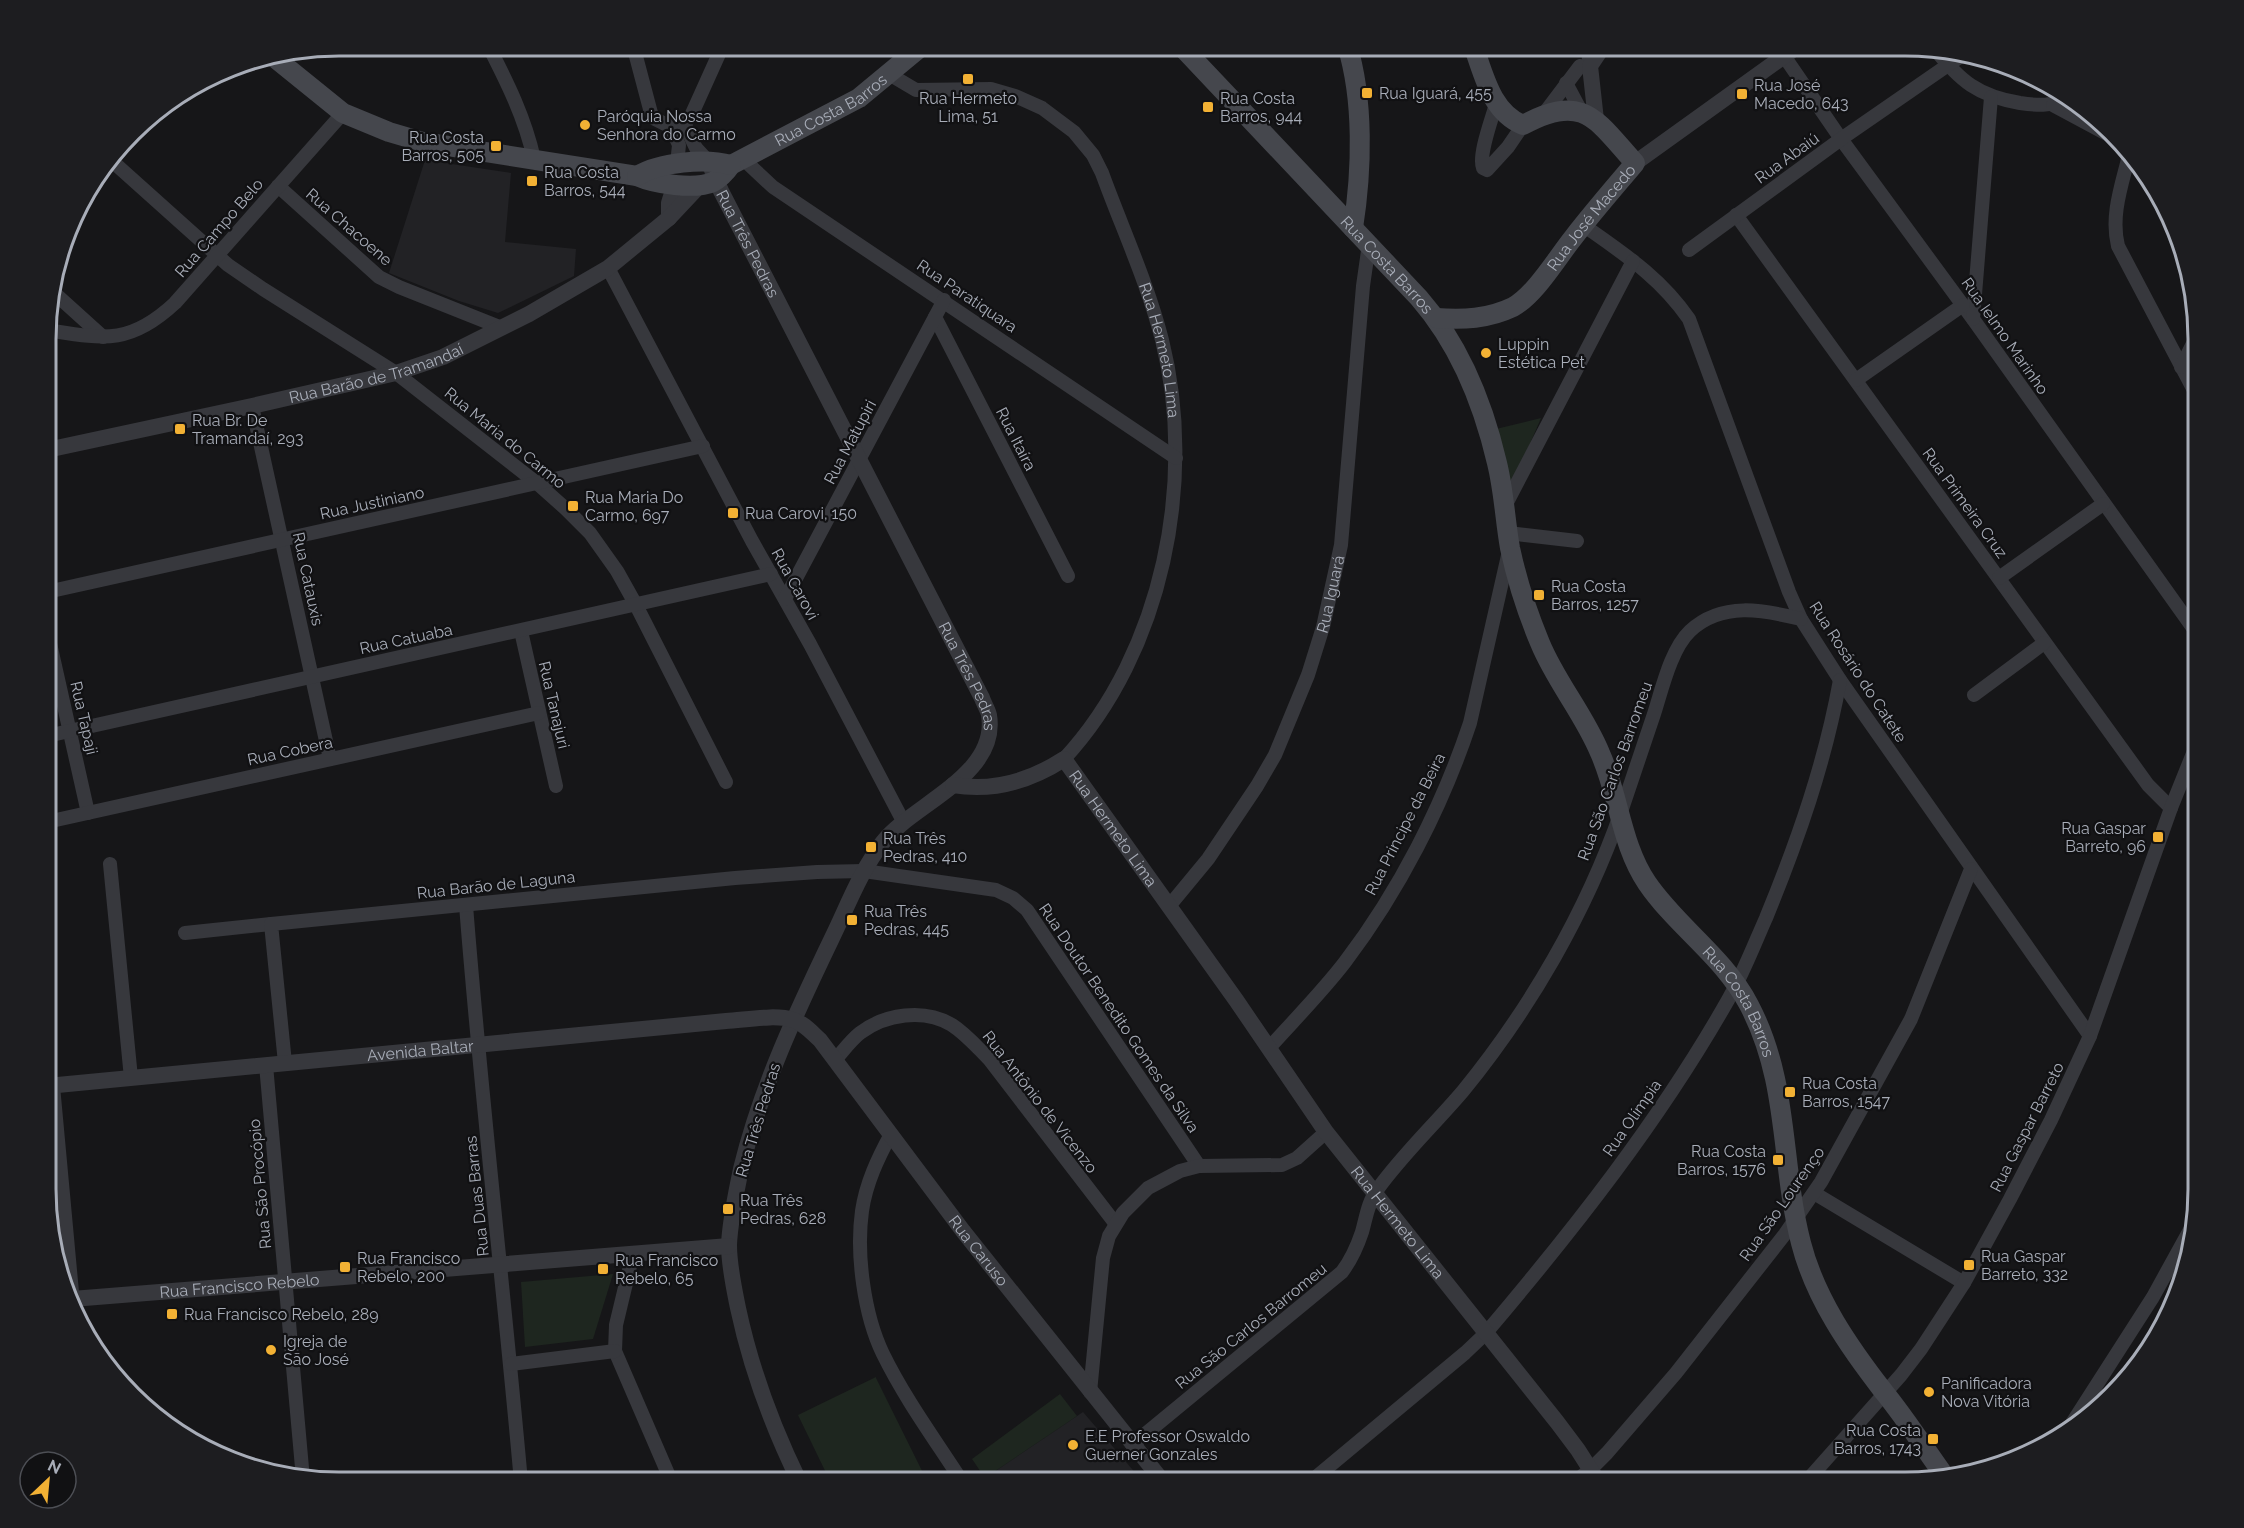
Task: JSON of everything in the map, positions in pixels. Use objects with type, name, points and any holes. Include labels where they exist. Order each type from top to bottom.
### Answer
[{"type":"main road","name":"Rua Costa Barros","points":[[708,183],[737,162],[860,98],[910,56]]},
{"type":"main road","name":"Rua Costa Barros","points":[[1190,56],[1369,244],[1436,318],[1456,349],[1475,390],[1497,463],[1509,540],[1524,599],[1540,645],[1555,677],[1600,752],[1621,813],[1626,838],[1646,881],[1669,912],[1737,984],[1759,1028],[1774,1074],[1786,1138],[1796,1219],[1810,1274],[1825,1304],[1858,1357],[1940,1470]]},
{"type":"main road","points":[[1349,56],[1356,90],[1359,136],[1359,190],[1353,228]]},
{"type":"main road","points":[[1477,56],[1496,104],[1508,116],[1523,125],[1556,110],[1589,116],[1635,164]]},
{"type":"main road","points":[[280,62],[343,113],[389,132],[423,142],[637,176],[653,182],[708,183]]},
{"type":"main road","points":[[675,184],[684,173],[709,162]]},
{"type":"main road","points":[[637,176],[656,168],[678,164],[737,162]]},
{"type":"main road","name":"Rua José Macedo","points":[[1436,318],[1465,320],[1490,316],[1515,306],[1534,288],[1635,164]]},
{"type":"street","points":[[494,56],[514,96],[534,159]]},
{"type":"street","points":[[636,56],[646,100],[655,119],[678,125],[709,162]]},
{"type":"street","points":[[678,164],[678,125],[698,104],[718,56]]},
{"type":"street","points":[[1586,56],[1589,116]]},
{"type":"street","points":[[1543,115],[1566,83],[1594,56]]},
{"type":"street","name":"Rua Ielmo Marinho","points":[[1784,56],[1841,139],[1963,305],[2188,620]]},
{"type":"street","name":"Rua José Macedo","points":[[1635,164],[1784,56]]},
{"type":"street","points":[[1942,58],[1971,87],[1991,97],[2037,106],[2053,105],[2061,102]]},
{"type":"street","name":"Rua Abaiú","points":[[1689,250],[1841,139],[1955,60]]},
{"type":"street","name":"Rua Hermeto Lima","points":[[889,74],[916,90],[991,89],[1015,96],[1042,108],[1074,132],[1093,155],[1154,312],[1162,341],[1169,378],[1176,458],[1165,553],[1137,645],[1106,703],[1064,759],[1170,905],[1326,1132],[1557,1422],[1592,1472]]},
{"type":"street","points":[[1566,83],[1589,116]]},
{"type":"street","points":[[1973,319],[1991,97]]},
{"type":"street","points":[[1496,104],[1481,163],[1483,168],[1487,170],[1508,147],[1523,125]]},
{"type":"street","points":[[2053,105],[2092,126]]},
{"type":"street","name":"Rua Campo Belo","points":[[56,331],[103,337],[130,334],[162,315],[343,113]]},
{"type":"street","name":"Rua Três Pedras","points":[[709,162],[708,183],[860,459],[989,715],[987,736],[977,759],[964,776],[903,821],[872,856],[864,871],[793,1019],[755,1118],[736,1192],[729,1246],[747,1353],[775,1428],[795,1472]]},
{"type":"street","name":"Rua Paratiquara","points":[[737,162],[1176,458]]},
{"type":"street","points":[[2127,163],[2115,217],[2114,231],[2118,246],[2188,380]]},
{"type":"street","name":"Rua Maria do Carmo","points":[[116,164],[216,255],[263,289],[396,372],[538,484],[590,534],[617,571],[636,605],[726,782]]},
{"type":"street","name":"Rua Barão de Tramandaí","points":[[56,448],[396,372],[442,357],[502,328],[608,268],[708,183]]},
{"type":"street","points":[[669,218],[669,203],[675,184]]},
{"type":"street","name":"Rua Chacoene","points":[[278,186],[373,273],[386,281],[502,328]]},
{"type":"street","name":"Rua Primeira Cruz","points":[[1736,215],[2148,785],[2171,808]]},
{"type":"street","name":"Rua Rosário do Catete","points":[[1583,225],[1653,276],[1673,296],[1689,319],[1785,582],[1801,619],[1840,680],[2090,1036]]},
{"type":"street","name":"Rua Iguará","points":[[1170,905],[1208,859],[1275,755],[1308,675],[1323,627],[1336,573],[1345,513],[1363,286],[1369,244]]},
{"type":"street","points":[[1504,507],[1633,261]]},
{"type":"street","name":"Rua Carovi","points":[[608,268],[903,821]]},
{"type":"street","points":[[59,297],[103,337]]},
{"type":"street","name":"Rua Matupiri","points":[[785,599],[944,300]]},
{"type":"street","points":[[1856,380],[1963,305]]},
{"type":"street","name":"Rua Itaíra","points":[[935,316],[1068,576]]},
{"type":"street","points":[[2181,367],[2188,353]]},
{"type":"street","name":"Rua Catauxis","points":[[252,406],[330,759]]},
{"type":"street","name":"Rua Justiniano","points":[[56,590],[703,446]]},
{"type":"street","points":[[1999,578],[2103,504]]},
{"type":"street","points":[[1509,540],[1577,541]]},
{"type":"street","name":"Rua Principe da Beira","points":[[1269,1048],[1328,983],[1367,931],[1400,878],[1432,815],[1463,746],[1470,723],[1509,540]]},
{"type":"street","name":"Rua Catuaba","points":[[56,734],[771,574]]},
{"type":"street","name":"Rua São Carlos Barromeu","points":[[1132,1445],[1342,1272],[1358,1244],[1374,1193],[1463,1091],[1513,1024],[1575,916],[1608,848],[1665,681],[1680,645],[1690,632],[1710,618],[1738,609],[1764,610],[1801,619]]},
{"type":"street","name":"Rua Tanajuri","points":[[521,631],[556,786]]},
{"type":"street","points":[[1974,695],[2044,643]]},
{"type":"street","name":"Rua Tapaji","points":[[56,667],[88,813]]},
{"type":"street","name":"Rua Olímpia","points":[[1322,1472],[1485,1334],[1619,1166],[1680,1076],[1737,984],[1781,881],[1808,811],[1820,771],[1840,680]]},
{"type":"street","name":"Rua Cobera","points":[[56,820],[539,713]]},
{"type":"street","points":[[953,785],[972,789],[1012,784],[1032,777],[1064,759]]},
{"type":"street","name":"Rua Gaspar Barreto","points":[[1815,1472],[1901,1375],[1921,1349],[1964,1283],[2051,1120],[2090,1036],[2188,766]]},
{"type":"street","points":[[110,864],[131,1078]]},
{"type":"street","name":"Rua São Lourenço","points":[[1598,1472],[1814,1193],[1911,1019],[1971,869]]},
{"type":"street","name":"Rua Barão de Laguna","points":[[185,933],[735,878],[864,871]]},
{"type":"street","name":"Rua Doutor Benedito Gomes da Silva","points":[[864,871],[996,890],[1013,898],[1027,909],[1199,1166]]},
{"type":"street","name":"Rua Duas Barras","points":[[466,905],[477,1044],[520,1472]]},
{"type":"street","points":[[271,924],[285,1063]]},
{"type":"street","name":"Rua Antônio de Vicenzo","points":[[835,1060],[859,1034],[878,1022],[904,1016],[926,1016],[950,1024],[968,1037],[989,1059],[1115,1223]]},
{"type":"street","name":"Avenida Baltar","points":[[56,1085],[726,1021],[793,1019]]},
{"type":"street","name":"Rua Caruso","points":[[793,1019],[804,1025],[820,1040],[970,1241],[1155,1472]]},
{"type":"street","name":"Rua São Procópio","points":[[266,1065],[302,1470]]},
{"type":"street","points":[[1090,1392],[1103,1258],[1109,1236],[1123,1213],[1148,1188],[1180,1171],[1199,1166],[1282,1165],[1297,1158],[1326,1132]]},
{"type":"street","points":[[891,1134],[870,1180],[862,1210],[861,1271],[868,1307],[883,1353],[956,1472]]},
{"type":"street","points":[[56,1142],[71,1279]]},
{"type":"street","points":[[1814,1193],[1964,1283]]},
{"type":"street","points":[[2078,1414],[2147,1307],[2183,1241]]},
{"type":"street","name":"Rua Francisco Rebelo","points":[[78,1300],[729,1246]]},
{"type":"street","points":[[633,1254],[616,1325],[615,1351],[668,1472]]},
{"type":"street","points":[[511,1364],[615,1351]]},
{"type":"shaded area","points":[[425,160],[511,173],[505,242],[576,249],[574,276],[498,313],[459,301],[389,273]]},
{"type":"shaded area","points":[[1541,418],[1511,488],[1496,429]]},
{"type":"shaded area","points":[[613,1274],[593,1339],[525,1347],[521,1282]]},
{"type":"shaded area","points":[[876,1377],[923,1472],[826,1472],[798,1415]]},
{"type":"shaded area","points":[[1060,1394],[1077,1416],[994,1472],[981,1472],[972,1459]]},
{"type":"shaded area","name":"E.E Professor Oswaldo Guerner Gonzales","points":[[1083,1412],[1135,1472],[994,1472]]},
{"type":"place","name":"Rua Hermeto Lima, 51","points":[[968,79]]},
{"type":"place","name":"Rua Iguará, 455","points":[[1367,93]]},
{"type":"place","name":"Rua José Macedo, 643","points":[[1742,94]]},
{"type":"place","name":"Rua Costa Barros, 944","points":[[1208,107]]},
{"type":"place","name":"Paróquia Nossa Senhora do Carmo","points":[[585,125]]},
{"type":"place","name":"Rua Costa Barros, 505","points":[[496,146]]},
{"type":"place","name":"Rua Costa Barros, 544","points":[[532,181]]},
{"type":"place","name":"Luppin Estética Pet","points":[[1486,353]]},
{"type":"place","name":"Rua Br. De Tramandaí, 293","points":[[180,429]]},
{"type":"place","name":"Rua Maria Do Carmo, 697","points":[[573,506]]},
{"type":"place","name":"Rua Carovi, 150","points":[[733,513]]},
{"type":"place","name":"Rua Costa Barros, 1257","points":[[1539,595]]},
{"type":"place","name":"Rua Gaspar Barreto, 96","points":[[2158,837]]},
{"type":"place","name":"Rua Três Pedras, 410","points":[[871,847]]},
{"type":"place","name":"Rua Três Pedras, 445","points":[[852,920]]},
{"type":"place","name":"Rua Costa Barros, 1547","points":[[1790,1092]]},
{"type":"place","name":"Rua Costa Barros, 1576","points":[[1778,1160]]},
{"type":"place","name":"Rua Três Pedras, 628","points":[[728,1209]]},
{"type":"place","name":"Rua Gaspar Barreto, 332","points":[[1969,1265]]},
{"type":"place","name":"Rua Francisco Rebelo, 200","points":[[345,1267]]},
{"type":"place","name":"Rua Francisco Rebelo, 65","points":[[603,1269]]},
{"type":"place","name":"Rua Francisco Rebelo, 289","points":[[172,1314]]},
{"type":"place","name":"Igreja de São José","points":[[271,1350]]},
{"type":"place","name":"Panificadora Nova Vitória","points":[[1929,1392]]},
{"type":"place","name":"Rua Costa Barros, 1743","points":[[1933,1439]]},
{"type":"place","name":"E.E Professor Oswaldo Guerner Gonzales","points":[[1073,1445]]}]
